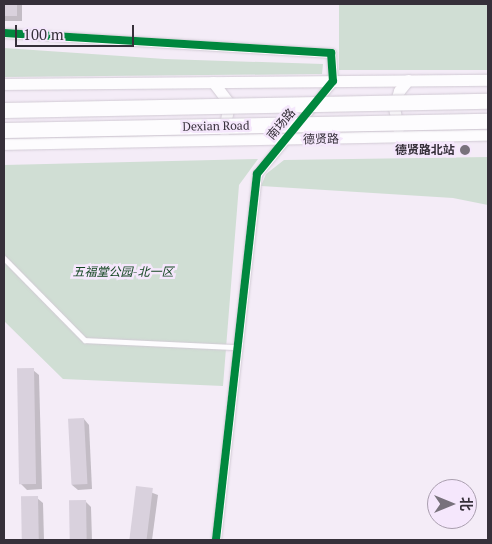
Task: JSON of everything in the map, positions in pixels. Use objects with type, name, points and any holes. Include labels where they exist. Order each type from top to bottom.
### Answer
[{"type":"highway","name":"Dexian Road","points":[[4,110],[488,101]]},
{"type":"highway","name":"Dexian Road","points":[[4,130],[488,121]]},
{"type":"street","points":[[4,33],[331,53],[333,81]]},
{"type":"street","points":[[405,137],[396,126],[394,108],[399,91],[408,80]]},
{"type":"street","points":[[4,84],[488,80]]},
{"type":"street","name":"南场路","points":[[216,540],[256,174],[281,140],[333,81]]},
{"type":"street","points":[[213,82],[229,103],[229,118],[213,141]]},
{"type":"street","name":"德贤路","points":[[4,144],[488,135]]},
{"type":"lane","points":[[4,258],[85,340],[236,347]]},
{"type":"green space","points":[[339,4],[488,4],[488,70],[339,70]]},
{"type":"green space","points":[[4,48],[165,59],[323,64],[322,74],[4,77]]},
{"type":"green space","points":[[488,157],[488,205],[453,198],[261,186],[266,174],[284,160]]},
{"type":"green space","name":"五福堂公园-北一区","points":[[258,159],[239,185],[223,386],[63,379],[4,321],[4,165]]},
{"type":"building","points":[[4,4],[17,4],[17,16],[4,16]]},
{"type":"building","points":[[17,368],[34,368],[36,484],[19,484]]},
{"type":"building","points":[[84,418],[87,484],[71,485],[68,419]]},
{"type":"building","points":[[136,486],[153,488],[146,540],[129,540]]},
{"type":"building","points":[[21,496],[38,496],[39,540],[22,540]]},
{"type":"building","points":[[69,500],[86,500],[87,540],[70,540]]},
{"type":"cycle path","points":[[4,33],[331,53],[333,81],[257,174],[216,540]]},
{"type":"place","name":"德贤路北站","points":[[465,150]]}]
